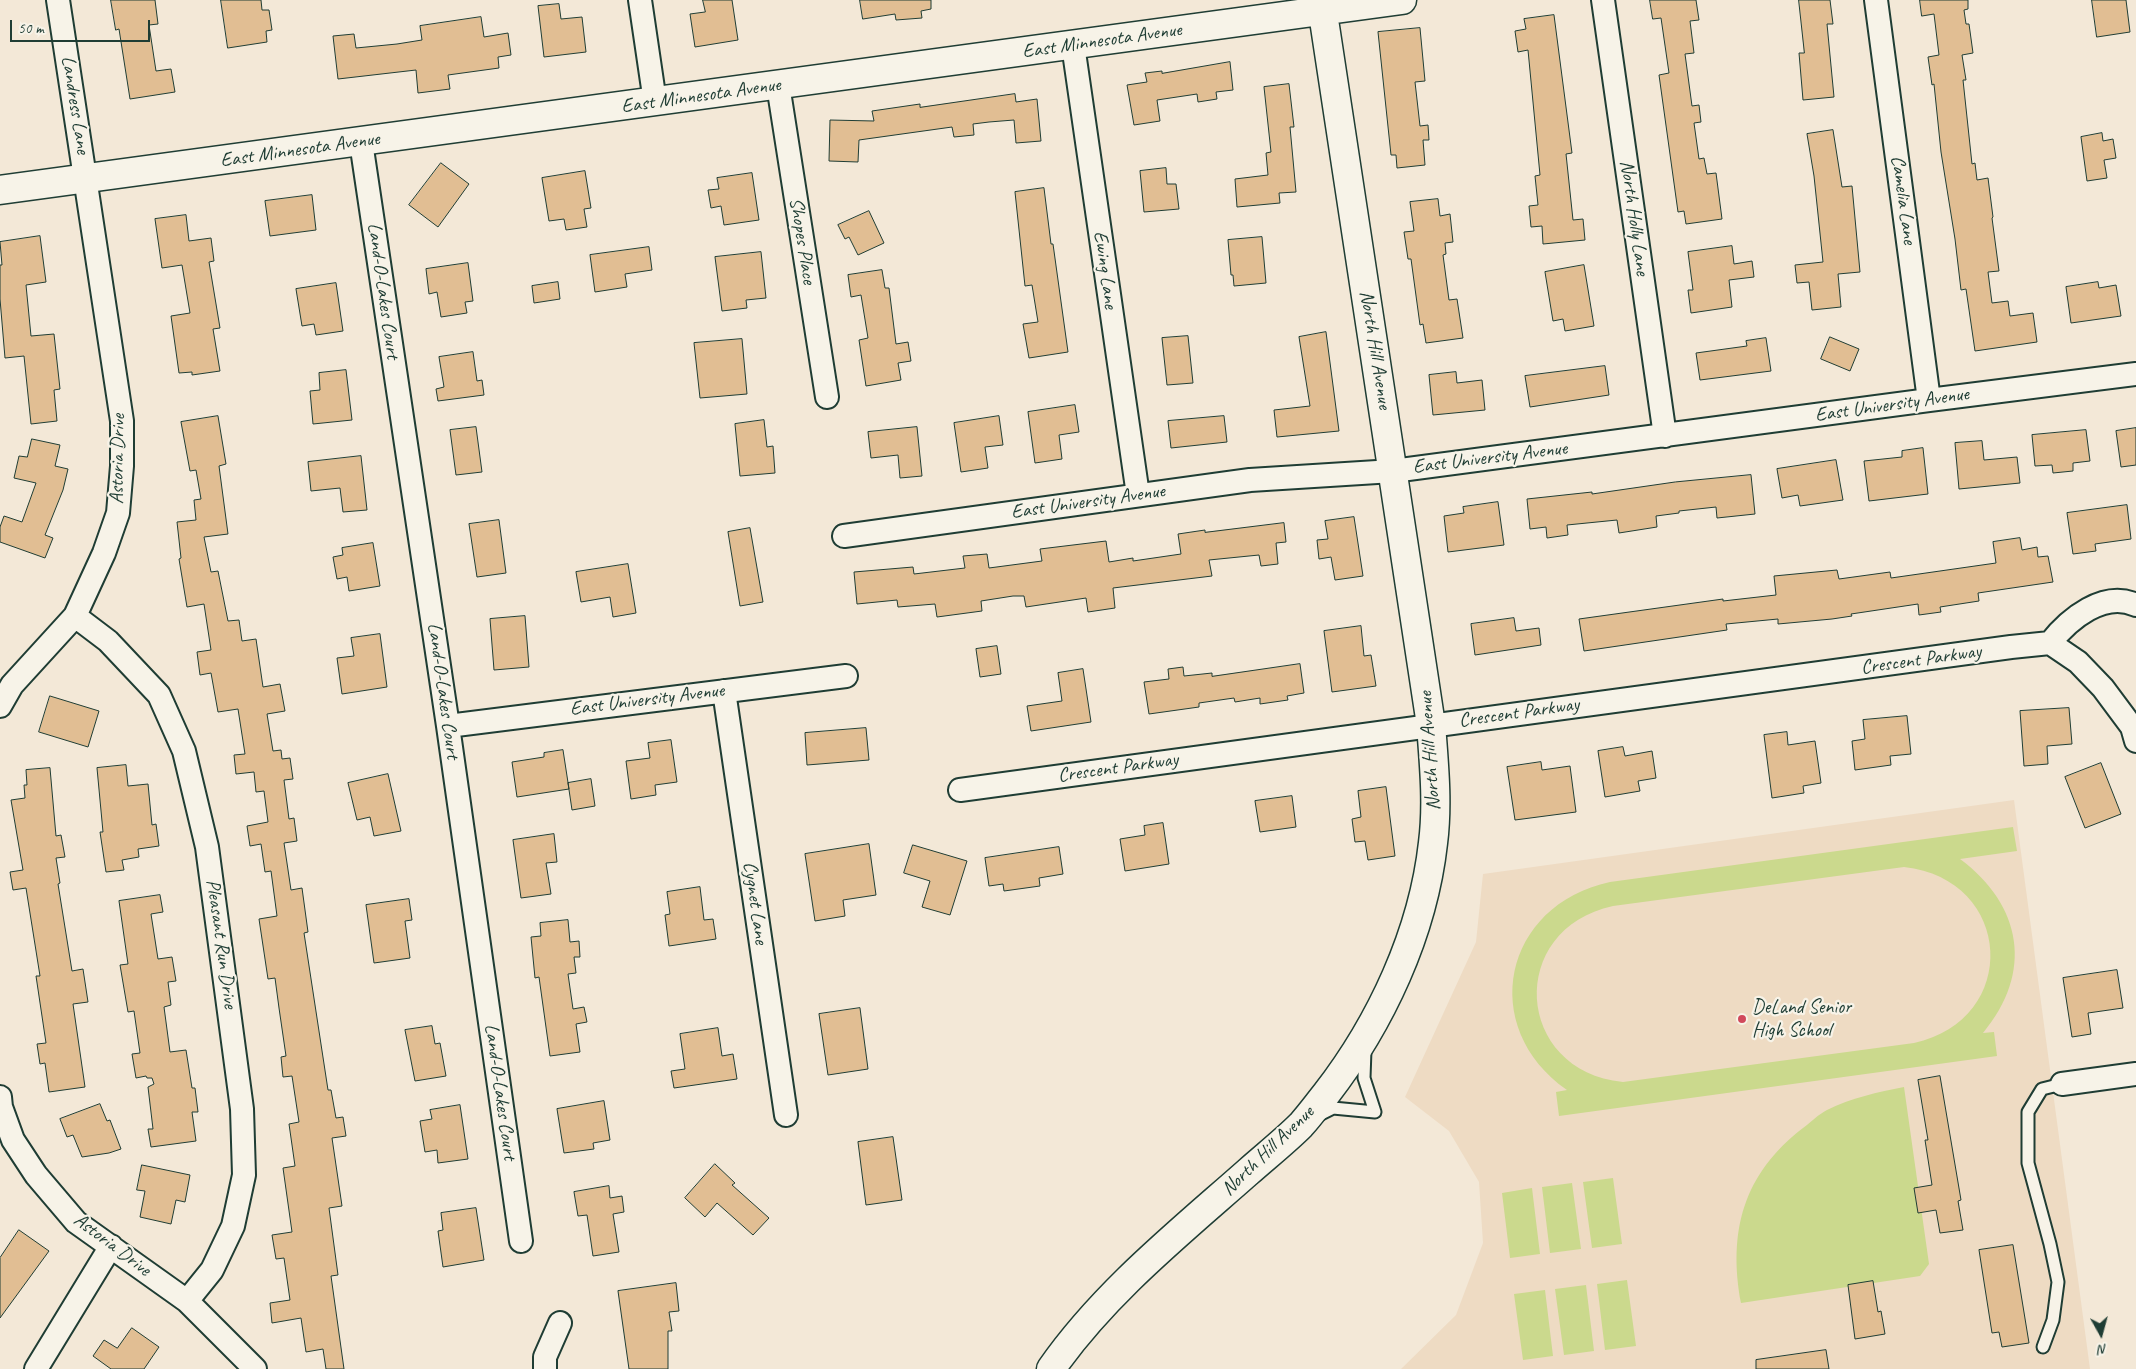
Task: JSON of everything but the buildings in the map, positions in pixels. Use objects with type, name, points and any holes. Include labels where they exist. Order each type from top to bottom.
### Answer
[{"type":"street","name":"Landress Lane","points":[[58,0],[87,180]]},
{"type":"street","points":[[640,0],[655,102]]},
{"type":"street","name":"East Minnesota Avenue","points":[[0,190],[87,180],[1073,45],[1322,5],[1402,0]]},
{"type":"street","name":"North Holly Lane","points":[[1603,0],[1665,436]]},
{"type":"street","name":"Camelia Lane","points":[[1876,0],[1929,400]]},
{"type":"street","name":"North Hill Avenue","points":[[1051,1369],[1069,1344],[1100,1308],[1156,1253],[1302,1124],[1345,1069],[1366,1033],[1396,975],[1423,903],[1433,843],[1436,787],[1432,725],[1322,5]]},
{"type":"street","name":"Ewing Lane","points":[[1073,45],[1138,495]]},
{"type":"street","name":"Shopes Place","points":[[778,85],[826,397]]},
{"type":"street","name":"Land-O-Lakes Court","points":[[362,142],[521,1241]]},
{"type":"street","name":"Astoria Drive","points":[[0,706],[6,680],[75,616],[104,552],[118,513],[122,466],[122,421],[87,180]]},
{"type":"street","name":"East University Avenue","points":[[844,536],[1250,480],[1393,471],[2136,374]]},
{"type":"street","points":[[2134,727],[2103,688],[2078,662],[2050,643],[2062,628],[2102,603],[2127,601],[2136,605]]},
{"type":"street","name":"Pleasant Run Drive","points":[[75,616],[108,640],[159,696],[184,752],[207,847],[242,1109],[244,1175],[233,1226],[212,1270],[187,1301]]},
{"type":"street","name":"Crescent Parkway","points":[[960,790],[2050,643]]},
{"type":"street","name":"East University Avenue","points":[[448,726],[846,676]]},
{"type":"street","name":"Cygnet Lane","points":[[724,690],[786,1115]]},
{"type":"street","points":[[2062,1084],[2136,1074]]},
{"type":"street","name":"Astoria Drive","points":[[0,1097],[1,1107],[13,1140],[36,1175],[76,1222],[187,1301],[255,1369]]},
{"type":"street","points":[[36,1369],[111,1246]]},
{"type":"street","points":[[544,1369],[545,1358],[560,1323]]},
{"type":"lane","points":[[1302,1124],[1333,1108],[1375,1112],[1364,1078],[1363,1063],[1366,1033]]},
{"type":"lane","points":[[2043,1347],[2053,1320],[2058,1282],[2050,1244],[2028,1163],[2028,1112],[2042,1089],[2062,1084]]},
{"type":"shaded area","name":"DeLand Senior High School","points":[[2014,800],[2090,1369],[1401,1369],[1456,1315],[1483,1243],[1479,1182],[1449,1131],[1405,1097],[1476,942],[1483,874]]},
{"type":"green space","points":[[2013,827],[2017,851],[1960,859],[1981,877],[1997,897],[2008,918],[2014,940],[2014,963],[2010,987],[1999,1010],[1983,1033],[1994,1032],[1997,1056],[1559,1116],[1556,1092],[1567,1090],[1539,1064],[1521,1034],[1513,1003],[1515,971],[1526,941],[1545,915],[1574,895],[1610,882]],"holes":[[[1904,867],[1940,877],[1967,896],[1984,922],[1990,951],[1987,980],[1973,1007],[1949,1029],[1914,1043],[1623,1082],[1587,1072],[1560,1053],[1544,1028],[1537,999],[1540,969],[1554,942],[1578,920],[1613,906]]]},
{"type":"green space","points":[[1904,1087],[1929,1264],[1920,1276],[1741,1303],[1737,1277],[1739,1229],[1745,1206],[1754,1185],[1766,1165],[1783,1146],[1824,1112],[1855,1099]]},
{"type":"green space","points":[[1613,1178],[1622,1244],[1592,1248],[1583,1182]]},
{"type":"green space","points":[[1572,1183],[1581,1249],[1550,1253],[1542,1187]]},
{"type":"green space","points":[[1532,1188],[1540,1254],[1510,1258],[1502,1193]]},
{"type":"green space","points":[[1627,1280],[1636,1346],[1605,1350],[1597,1284]]},
{"type":"green space","points":[[1586,1285],[1594,1351],[1564,1355],[1555,1289]]},
{"type":"green space","points":[[1545,1290],[1553,1356],[1523,1360],[1514,1294]]},
{"type":"place","name":"DeLand Senior High School","points":[[1742,1019]]}]
